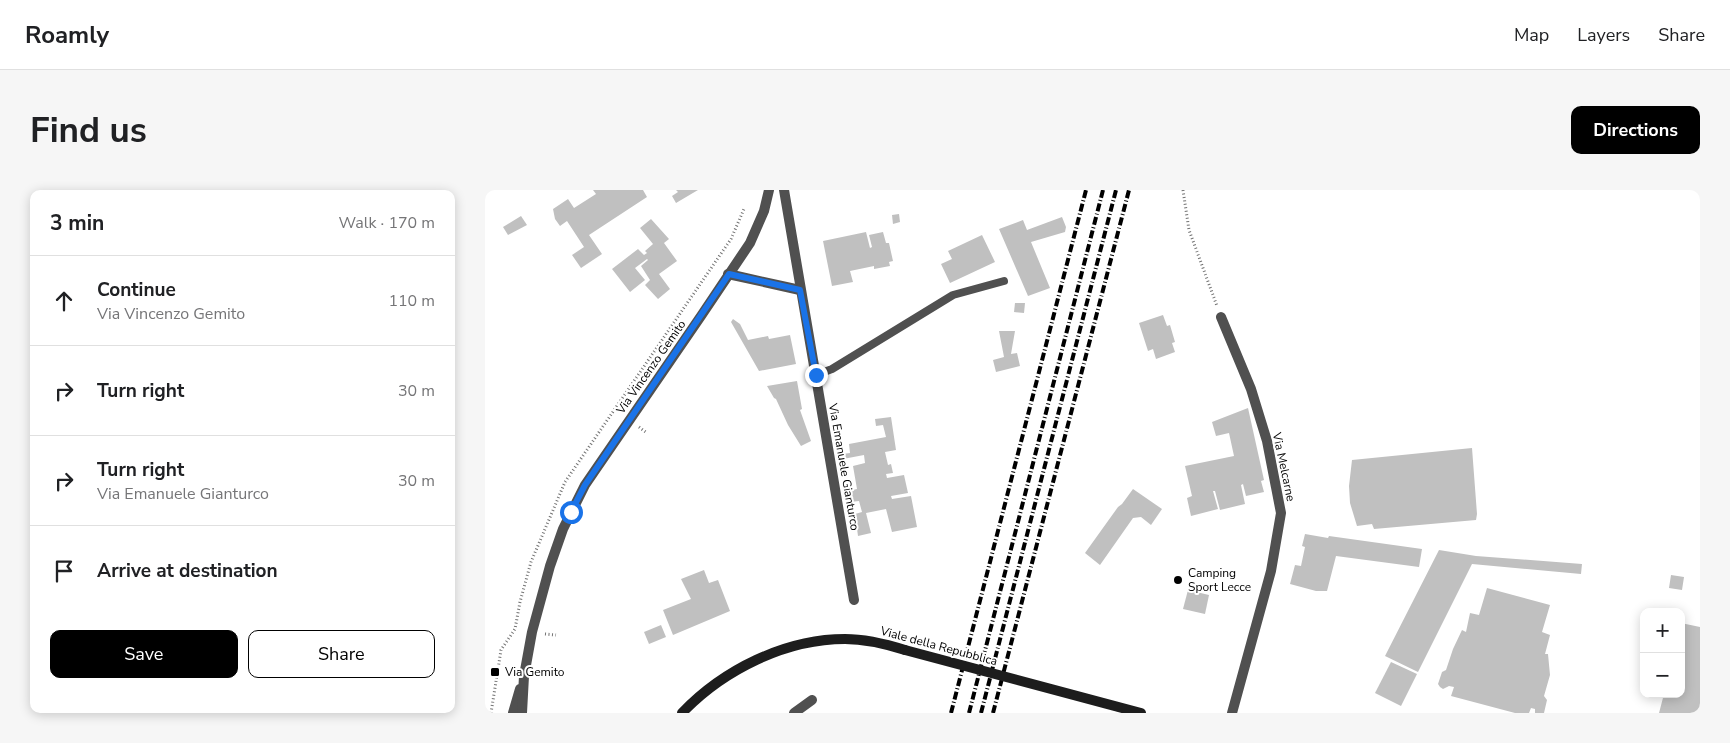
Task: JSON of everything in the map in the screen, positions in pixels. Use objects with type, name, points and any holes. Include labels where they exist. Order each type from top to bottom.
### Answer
[{"type":"main road","name":"Viale della Repubblica","points":[[684,712],[713,685],[743,667],[777,652],[811,642],[846,639],[877,642],[1141,713]]},
{"type":"street","name":"Via Vincenzo Gemito","points":[[513,713],[524,676],[549,566],[563,529],[582,492],[750,243],[765,211],[769,190]]},
{"type":"street","name":"Via Emanuele Gianturco","points":[[784,190],[854,600]]},
{"type":"street","points":[[729,274],[800,290]]},
{"type":"street","name":"Via Melcarne","points":[[1221,317],[1251,390],[1267,442],[1281,513],[1271,571],[1232,713]]},
{"type":"street","name":"Via Vincenzo Gemito","points":[[522,713],[524,676]]},
{"type":"street","points":[[794,713],[811,700]]},
{"type":"lane","points":[[816,375],[832,369],[953,296],[1005,280]]},
{"type":"path","points":[[1183,190],[1189,230],[1221,317]]},
{"type":"building","points":[[593,190],[643,190],[647,197],[589,235],[602,254],[581,268],[572,255],[584,247],[567,221],[560,226],[555,219],[553,209],[568,199],[574,208],[596,194]]},
{"type":"building","points":[[676,190],[698,190],[676,203],[672,196],[678,192]]},
{"type":"building","points":[[899,214],[900,222],[893,224],[892,215]]},
{"type":"building","points":[[521,216],[527,225],[508,235],[503,227]]},
{"type":"building","points":[[1062,217],[1066,227],[1065,232],[1031,242],[1050,288],[1028,296],[999,229],[1023,220],[1027,230]]},
{"type":"building","points":[[651,219],[669,239],[664,243],[677,261],[659,274],[670,289],[658,299],[645,285],[650,280],[641,266],[647,259],[635,268],[645,280],[630,292],[612,269],[638,249],[644,255],[647,253],[645,251],[653,244],[640,228]]},
{"type":"building","points":[[866,232],[870,248],[872,247],[869,235],[883,232],[886,243],[889,243],[893,261],[889,262],[890,266],[874,269],[874,266],[850,271],[853,282],[832,286],[823,241]]},
{"type":"building","points":[[982,235],[995,262],[950,283],[941,264],[952,259],[948,251]]},
{"type":"building","points":[[1015,303],[1025,303],[1024,313],[1014,312]]},
{"type":"building","points":[[1163,315],[1167,326],[1170,325],[1175,342],[1172,343],[1175,352],[1156,359],[1153,349],[1148,351],[1139,323]]},
{"type":"building","points":[[733,319],[740,324],[748,340],[768,336],[769,339],[790,335],[796,364],[759,371],[731,322]]},
{"type":"building","points":[[999,331],[1015,331],[1011,354],[1017,353],[1020,366],[996,372],[993,360],[1004,357]]},
{"type":"building","points":[[797,381],[802,409],[800,410],[811,441],[801,446],[767,386]]},
{"type":"building","points":[[1248,408],[1264,480],[1261,481],[1264,492],[1246,496],[1243,484],[1241,485],[1245,504],[1220,510],[1215,491],[1213,491],[1218,509],[1191,516],[1187,498],[1192,496],[1185,466],[1234,456],[1229,433],[1216,436],[1212,422]]},
{"type":"building","points":[[891,417],[896,450],[885,452],[888,465],[891,464],[893,473],[886,474],[887,478],[904,475],[908,493],[891,496],[892,499],[911,496],[917,527],[892,532],[886,509],[866,513],[871,533],[858,536],[855,514],[862,512],[859,501],[850,502],[848,491],[857,489],[853,466],[865,463],[864,455],[843,459],[842,454],[850,453],[849,444],[886,437],[883,425],[876,426],[875,419]]},
{"type":"building","points":[[1472,448],[1476,520],[1374,529],[1372,524],[1357,526],[1350,503],[1349,486],[1352,460]]},
{"type":"building","points":[[1133,489],[1162,509],[1151,525],[1141,517],[1133,518],[1100,565],[1085,553]]},
{"type":"building","points":[[1305,534],[1422,549],[1419,567],[1336,556],[1327,591],[1316,591],[1290,584],[1295,565],[1301,566],[1305,547],[1302,546]]},
{"type":"building","points":[[1439,550],[1476,556],[1582,564],[1581,574],[1472,564],[1418,672],[1385,656]]},
{"type":"building","points":[[704,570],[709,583],[718,580],[730,611],[673,635],[663,610],[691,599],[681,579]]},
{"type":"building","points":[[1671,575],[1684,577],[1682,590],[1669,588]]},
{"type":"building","points":[[1487,588],[1550,605],[1542,632],[1550,635],[1545,654],[1548,654],[1550,675],[1544,696],[1547,700],[1544,713],[1535,713],[1535,709],[1531,708],[1529,713],[1515,713],[1451,696],[1454,687],[1449,686],[1443,689],[1438,684],[1442,672],[1446,670],[1462,630],[1466,632],[1470,613],[1479,615]]},
{"type":"building","points":[[1188,590],[1209,595],[1205,614],[1183,609]]},
{"type":"building","points":[[1685,624],[1700,627],[1700,713],[1659,713],[1663,698],[1685,698]]},
{"type":"building","points":[[661,625],[666,637],[649,644],[644,632]]},
{"type":"building","points":[[1391,662],[1417,674],[1401,706],[1375,693]]},
{"type":"railway","points":[[951,713],[1086,190]]},
{"type":"railway","points":[[969,713],[1103,190]]},
{"type":"railway","points":[[981,713],[1116,190]]},
{"type":"railway","points":[[993,713],[1129,190]]},
{"type":"place","name":"Camping Sport Lecce","points":[[1178,580]]},
{"type":"place","name":"Via Gemito","points":[[495,672]]},
{"type":"route","points":[[571,512],[585,485],[729,274],[800,290],[816,375]]}]
